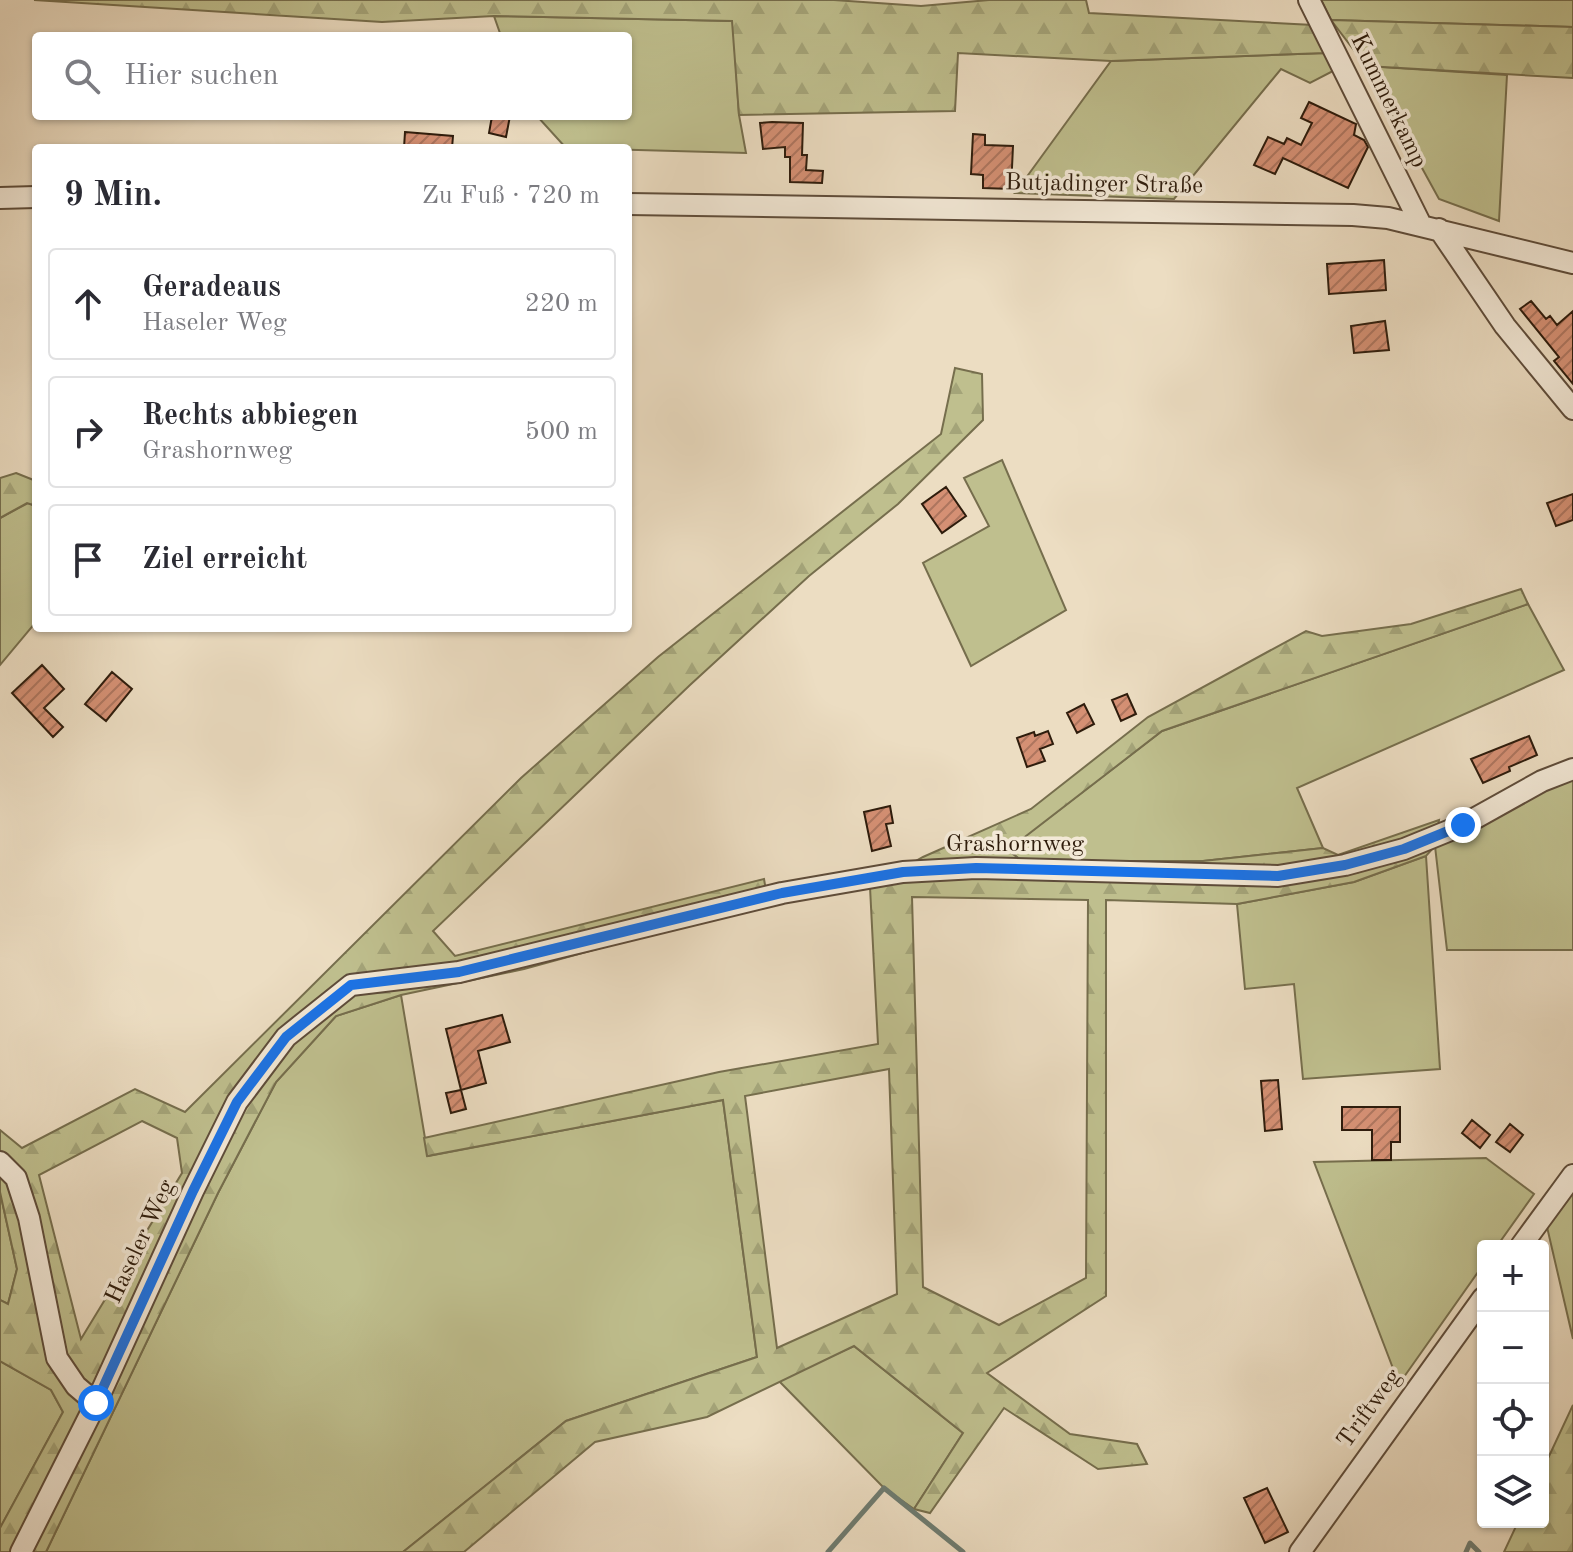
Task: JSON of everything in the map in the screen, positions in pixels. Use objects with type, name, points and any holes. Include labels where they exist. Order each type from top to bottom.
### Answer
[{"type":"street","name":"Kummerkamp","points":[[1309,0],[1430,227],[1573,409]]},
{"type":"street","points":[[0,198],[32,197]]},
{"type":"street","name":"Butjadinger Straße","points":[[632,204],[1353,215],[1388,218],[1430,227],[1573,263]]},
{"type":"street","name":"Grashornweg","points":[[351,985],[459,972],[782,893],[903,872],[976,868],[1278,876],[1332,867],[1404,849],[1463,825],[1542,781],[1573,769]]},
{"type":"street","name":"Haseler Weg","points":[[21,1552],[96,1403],[237,1102],[286,1037],[351,985]]},
{"type":"street","points":[[0,1162],[16,1178],[29,1218],[57,1358],[76,1386],[96,1403]]},
{"type":"street","points":[[1525,1240],[1573,1175]]},
{"type":"street","name":"Triftweg","points":[[1300,1552],[1477,1306]]},
{"type":"green space","points":[[34,0],[834,0],[921,6],[989,0],[1086,0],[1089,13],[1313,25],[1325,53],[1111,61],[958,53],[955,111],[739,115],[732,21],[494,16],[382,22]]},
{"type":"green space","points":[[1321,0],[1573,0],[1573,27],[1331,20]]},
{"type":"green space","points":[[494,16],[733,21],[739,115],[746,153],[632,150],[632,144],[562,144],[541,120],[632,120],[632,32],[500,32]]},
{"type":"green space","points":[[1331,20],[1573,27],[1573,78],[1366,66]]},
{"type":"green space","points":[[1325,53],[1333,71],[1310,83],[1281,69],[1174,199],[1015,193],[1111,61]]},
{"type":"green space","points":[[1366,66],[1507,75],[1499,221],[1439,199]]},
{"type":"green space","points":[[955,368],[982,374],[983,420],[898,504],[809,576],[690,685],[433,931],[455,956],[764,879],[768,902],[524,969],[401,995],[336,1016],[276,1082],[218,1193],[46,1552],[0,1552],[0,1528],[63,1412],[51,1390],[0,1361],[0,1300],[8,1304],[17,1269],[0,1192],[0,1130],[22,1148],[135,1089],[185,1112],[521,778],[658,657],[941,434]],"holes":[[[142,1121],[177,1138],[182,1173],[81,1339],[39,1175]]]},
{"type":"green space","points":[[1002,460],[1066,610],[971,666],[923,563],[989,526],[964,478]]},
{"type":"green space","points":[[16,473],[32,479],[32,505],[27,503],[0,518],[0,478]]},
{"type":"green space","points":[[28,503],[32,504],[32,627],[0,665],[0,518]]},
{"type":"green space","points":[[1521,589],[1528,604],[1162,731],[1008,850],[1022,861],[1203,861],[1323,848],[1338,855],[1439,820],[1435,846],[1426,856],[1354,882],[1237,904],[1106,900],[1106,1296],[987,1373],[1070,1434],[1137,1444],[1147,1464],[1098,1469],[1004,1408],[930,1513],[914,1509],[963,1433],[854,1346],[707,1417],[595,1442],[464,1552],[403,1552],[566,1421],[757,1357],[723,1100],[427,1156],[424,1138],[719,1072],[878,1044],[870,887],[923,857],[1031,809],[1148,717],[1306,631],[1322,636],[1411,624]],"holes":[[[912,897],[1088,900],[1086,1278],[999,1325],[923,1287]],[[889,1069],[897,1294],[777,1348],[745,1096]]]},
{"type":"green space","points":[[1528,604],[1564,670],[1297,788],[1323,848],[1203,861],[1022,861],[1007,850],[1162,731]]},
{"type":"green space","points":[[1573,776],[1573,950],[1447,950],[1435,846]]},
{"type":"green space","points":[[1426,856],[1440,1069],[1303,1079],[1294,984],[1245,989],[1237,904],[1354,882]]},
{"type":"green space","points":[[401,995],[428,1156],[723,1100],[757,1357],[566,1421],[403,1552],[46,1552],[218,1193],[276,1082],[336,1016]]},
{"type":"green space","points":[[1486,1158],[1534,1194],[1501,1240],[1477,1240],[1477,1274],[1399,1384],[1314,1162]]},
{"type":"green space","points":[[1573,1175],[1573,1339],[1544,1214]]},
{"type":"green space","points":[[0,1192],[17,1269],[8,1304],[0,1300]]},
{"type":"green space","points":[[854,1346],[963,1433],[914,1509],[884,1488],[778,1380]]},
{"type":"green space","points":[[0,1361],[51,1390],[63,1412],[0,1528]]},
{"type":"green space","points":[[1573,1405],[1573,1552],[1504,1552],[1515,1528],[1549,1528],[1549,1456]]},
{"type":"building","points":[[1309,102],[1356,124],[1354,135],[1364,140],[1368,147],[1348,188],[1283,158],[1275,174],[1254,165],[1268,137],[1284,144],[1287,138],[1301,145],[1312,123],[1301,118]]},
{"type":"building","points":[[491,120],[509,120],[506,137],[489,133]]},
{"type":"building","points":[[760,123],[803,123],[802,155],[807,155],[806,170],[823,171],[822,183],[790,182],[790,157],[785,157],[785,147],[763,149]]},
{"type":"building","points":[[405,132],[453,136],[452,144],[404,144]]},
{"type":"building","points":[[973,134],[985,135],[985,145],[1013,146],[1011,189],[983,188],[983,175],[971,174]]},
{"type":"building","points":[[1384,260],[1386,290],[1329,294],[1327,264]]},
{"type":"building","points":[[1531,301],[1546,319],[1550,316],[1557,325],[1573,311],[1573,384],[1554,361],[1559,357],[1520,309]]},
{"type":"building","points":[[1385,321],[1389,350],[1354,353],[1351,326]]},
{"type":"building","points":[[946,487],[966,516],[942,533],[922,504]]},
{"type":"building","points":[[1573,494],[1573,520],[1556,526],[1547,503]]},
{"type":"building","points":[[42,665],[64,689],[44,708],[63,727],[53,737],[12,693]]},
{"type":"building","points":[[112,672],[132,689],[106,721],[85,704]]},
{"type":"building","points":[[1127,694],[1136,714],[1121,721],[1112,700]]},
{"type":"building","points":[[1084,704],[1094,724],[1077,733],[1067,713]]},
{"type":"building","points":[[1048,731],[1053,744],[1040,749],[1045,761],[1027,767],[1017,738]]},
{"type":"building","points":[[1529,736],[1537,755],[1483,783],[1471,759]]},
{"type":"building","points":[[890,806],[893,823],[886,824],[891,846],[872,851],[864,812]]},
{"type":"building","points":[[502,1015],[510,1042],[478,1051],[486,1083],[461,1090],[446,1029]]},
{"type":"building","points":[[1278,1080],[1282,1129],[1265,1131],[1261,1081]]},
{"type":"building","points":[[461,1090],[466,1109],[451,1113],[446,1093]]},
{"type":"building","points":[[1342,1107],[1400,1107],[1400,1142],[1391,1142],[1391,1160],[1372,1160],[1372,1130],[1342,1130]]},
{"type":"building","points":[[1472,1120],[1490,1135],[1480,1148],[1462,1133]]},
{"type":"building","points":[[1510,1124],[1523,1135],[1510,1152],[1496,1142]]},
{"type":"building","points":[[1267,1488],[1288,1532],[1265,1543],[1244,1498]]},
{"type":"waterway","points":[[828,1552],[884,1488],[963,1552]]},
{"type":"waterway","points":[[1466,1552],[1470,1543],[1479,1552]]},
{"type":"route","points":[[96,1403],[237,1102],[286,1037],[351,985],[459,972],[782,893],[903,872],[976,868],[1278,876],[1345,865],[1404,849],[1463,825]]}]
